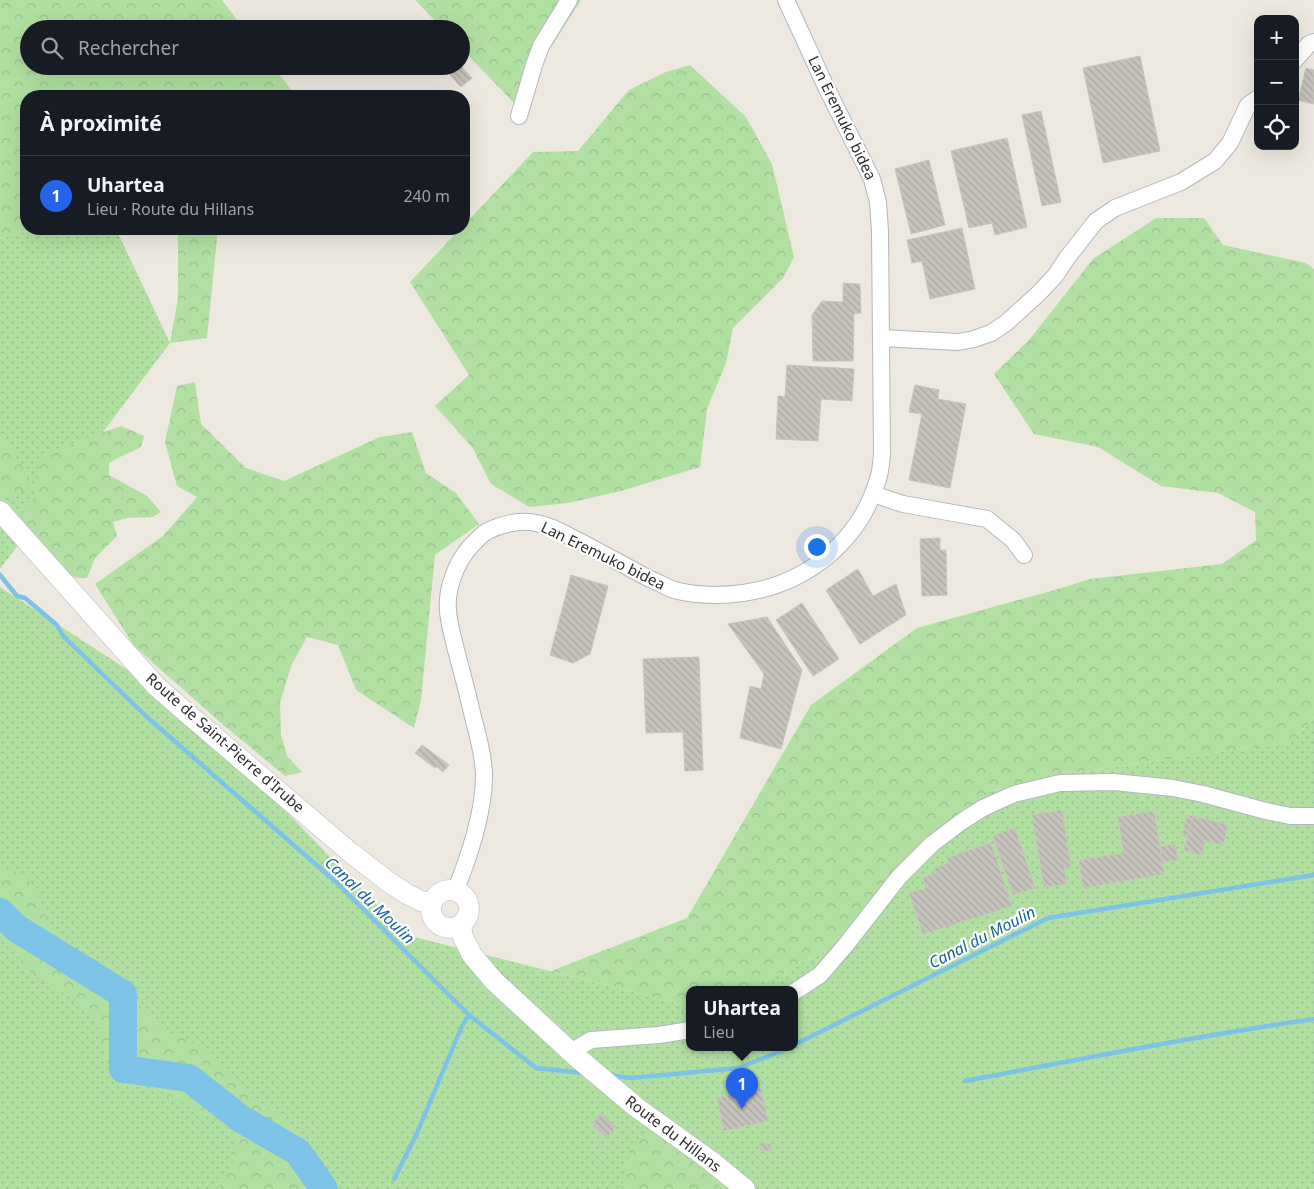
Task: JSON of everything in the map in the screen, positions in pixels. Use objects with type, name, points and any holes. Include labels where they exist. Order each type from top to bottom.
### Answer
[{"type":"street","points":[[518,116],[541,46],[569,0]]},
{"type":"street","name":"Lan Eremuko bidea","points":[[455,891],[477,823],[484,773],[480,743],[452,634],[448,610],[450,587],[458,565],[470,547],[480,537],[486,532],[507,524],[525,522],[541,524],[562,532],[672,589],[702,595],[727,595],[756,591],[787,581],[823,561],[849,535],[873,494],[879,477],[882,453],[880,230],[878,202],[872,179],[826,87],[786,0]]},
{"type":"street","points":[[1299,54],[1308,44],[1314,42]]},
{"type":"street","points":[[1299,58],[1314,55]]},
{"type":"street","points":[[881,338],[958,342],[974,340],[991,333],[1006,323],[1055,276],[1096,221],[1115,208],[1180,182],[1215,161],[1230,143],[1248,105],[1254,101]]},
{"type":"street","points":[[873,494],[903,504],[987,519],[1013,540],[1024,555]]},
{"type":"street","name":"Route de Saint-Pierre d'Irube","points":[[0,511],[156,686],[352,853],[407,894],[432,904]]},
{"type":"street","points":[[798,989],[820,975],[899,877],[932,844],[983,808],[1014,794],[1060,783],[1114,782],[1173,788],[1290,816],[1314,816]]},
{"type":"street","points":[[446,890],[455,891],[464,896],[468,902],[468,915],[466,921],[460,926],[448,929],[441,927],[432,917],[432,904],[440,893],[446,890]]},
{"type":"street","points":[[460,926],[472,955],[494,981],[572,1054],[591,1040],[659,1035],[686,1031]]},
{"type":"street","name":"Route du Hillans","points":[[572,1054],[636,1107],[745,1189]]},
{"type":"green space","points":[[0,0],[222,0],[237,20],[20,20],[20,75],[280,75],[291,90],[20,90],[20,233],[0,238]]},
{"type":"green space","points":[[415,0],[581,0],[515,104],[470,57],[470,20],[434,20]]},
{"type":"green space","points":[[690,65],[746,117],[772,164],[794,257],[783,278],[733,328],[726,363],[707,409],[700,467],[621,491],[568,503],[529,507],[491,484],[472,447],[435,406],[469,375],[410,282],[454,235],[470,235],[470,219],[533,152],[578,151],[629,90],[666,72]]},
{"type":"green space","points":[[1156,218],[1204,218],[1223,245],[1306,263],[1314,269],[1314,717],[1292,742],[1070,773],[991,791],[922,842],[834,947],[752,986],[686,986],[686,1005],[551,971],[687,918],[811,705],[917,628],[1090,579],[1222,564],[1256,540],[1255,512],[1218,493],[1161,486],[1098,447],[1034,434],[994,374],[1029,340],[1093,259]]},
{"type":"green space","points":[[20,233],[20,235],[119,235],[170,343],[0,569],[0,238]]},
{"type":"green space","points":[[178,235],[217,235],[207,338],[170,343],[178,298]]},
{"type":"green space","points":[[195,382],[201,424],[246,468],[284,481],[380,437],[412,432],[426,473],[456,493],[479,524],[435,555],[421,700],[414,728],[356,690],[338,645],[307,637],[291,666],[280,703],[281,735],[287,756],[302,772],[285,776],[221,723],[134,646],[95,584],[163,536],[197,497],[177,486],[165,442],[177,386]]},
{"type":"green space","points":[[121,426],[144,436],[141,447],[109,463],[109,475],[147,496],[161,512],[153,517],[127,518],[113,522],[117,536],[95,558],[87,578],[75,578],[58,565],[37,543],[22,513],[34,498],[42,454]]},
{"type":"green space","points":[[0,435],[8,443],[33,484],[7,501],[0,493]]},
{"type":"green space","points":[[0,587],[185,707],[406,935],[686,1005],[686,1051],[798,1051],[798,986],[752,986],[834,947],[924,840],[988,792],[1070,773],[1292,742],[1314,717],[1314,1189],[0,1189]]},
{"type":"green space","points":[[0,870],[26,873],[60,945],[111,966],[157,1027],[198,1045],[239,1086],[304,1135],[318,1171],[345,1189],[217,1189],[235,1158],[232,1130],[146,1084],[116,1082],[109,1070],[100,1029],[77,1001],[33,975],[0,935]]},
{"type":"green space","points":[[653,1129],[723,1189],[621,1189],[631,1144]]},
{"type":"building","points":[[1140,56],[1160,151],[1103,163],[1083,68]]},
{"type":"building","points":[[1306,68],[1314,70],[1314,104],[1299,100]]},
{"type":"building","points":[[450,75],[469,75],[472,78],[461,87]]},
{"type":"building","points":[[1041,111],[1061,202],[1042,206],[1022,115]]},
{"type":"building","points":[[1007,138],[1027,227],[995,235],[992,223],[969,228],[951,151]]},
{"type":"building","points":[[929,160],[945,225],[911,234],[895,169]]},
{"type":"building","points":[[962,228],[975,289],[930,299],[922,261],[912,263],[907,240]]},
{"type":"building","points":[[843,283],[860,284],[861,313],[854,314],[853,361],[813,361],[812,315],[822,301],[843,302]]},
{"type":"building","points":[[787,365],[854,369],[852,401],[821,399],[818,441],[776,439],[778,396],[785,397]]},
{"type":"building","points":[[915,385],[939,390],[938,399],[966,404],[950,488],[909,480],[922,414],[909,412]]},
{"type":"building","points":[[940,538],[940,550],[946,550],[947,595],[922,596],[920,539]]},
{"type":"building","points":[[858,569],[873,596],[896,584],[906,615],[860,644],[826,590]]},
{"type":"building","points":[[571,575],[608,586],[590,654],[573,663],[550,655]]},
{"type":"building","points":[[802,603],[839,659],[813,676],[776,620]]},
{"type":"building","points":[[767,617],[802,670],[781,749],[740,738],[750,686],[761,689],[764,674],[728,624]]},
{"type":"building","points":[[699,657],[703,770],[685,771],[683,732],[646,733],[643,659]]},
{"type":"building","points":[[422,745],[449,765],[443,772],[415,753]]},
{"type":"building","points":[[1062,810],[1071,867],[1064,868],[1067,884],[1044,887],[1032,815]]},
{"type":"building","points":[[1154,811],[1164,874],[1083,888],[1079,860],[1124,853],[1118,817]]},
{"type":"building","points":[[1187,815],[1193,816],[1187,837],[1182,836]]},
{"type":"building","points":[[1193,816],[1228,825],[1223,845],[1205,841],[1202,855],[1184,850]]},
{"type":"building","points":[[1015,828],[1035,888],[1013,895],[993,836]]},
{"type":"building","points":[[991,843],[1012,906],[923,934],[909,893],[926,888],[923,878],[935,873],[934,869],[949,863],[947,858]]},
{"type":"building","points":[[1175,844],[1178,860],[1162,862],[1160,847]]},
{"type":"building","points":[[761,1088],[768,1121],[724,1131],[717,1098]]},
{"type":"building","points":[[602,1113],[616,1127],[606,1138],[592,1124]]},
{"type":"building","points":[[760,1143],[771,1144],[771,1151],[760,1150]]},
{"type":"waterway","name":"Canal du Moulin","points":[[0,575],[17,596],[25,598],[57,625],[63,636],[147,717],[336,882],[469,1015],[536,1068],[583,1073]]},
{"type":"waterway","name":"Canal du Moulin","points":[[798,1043],[1048,918],[1314,875]]},
{"type":"waterway","points":[[0,912],[16,928],[123,994],[123,1069],[189,1078],[241,1119],[298,1152],[324,1189]]},
{"type":"waterway","points":[[394,1179],[417,1133],[462,1026],[469,1015]]},
{"type":"waterway","points":[[965,1081],[1183,1040],[1314,1019]]},
{"type":"waterway","name":"Canal du Moulin","points":[[608,1075],[631,1078],[738,1068],[781,1051]]},
{"type":"place","name":"Uhartea","points":[[742,1109]]}]
